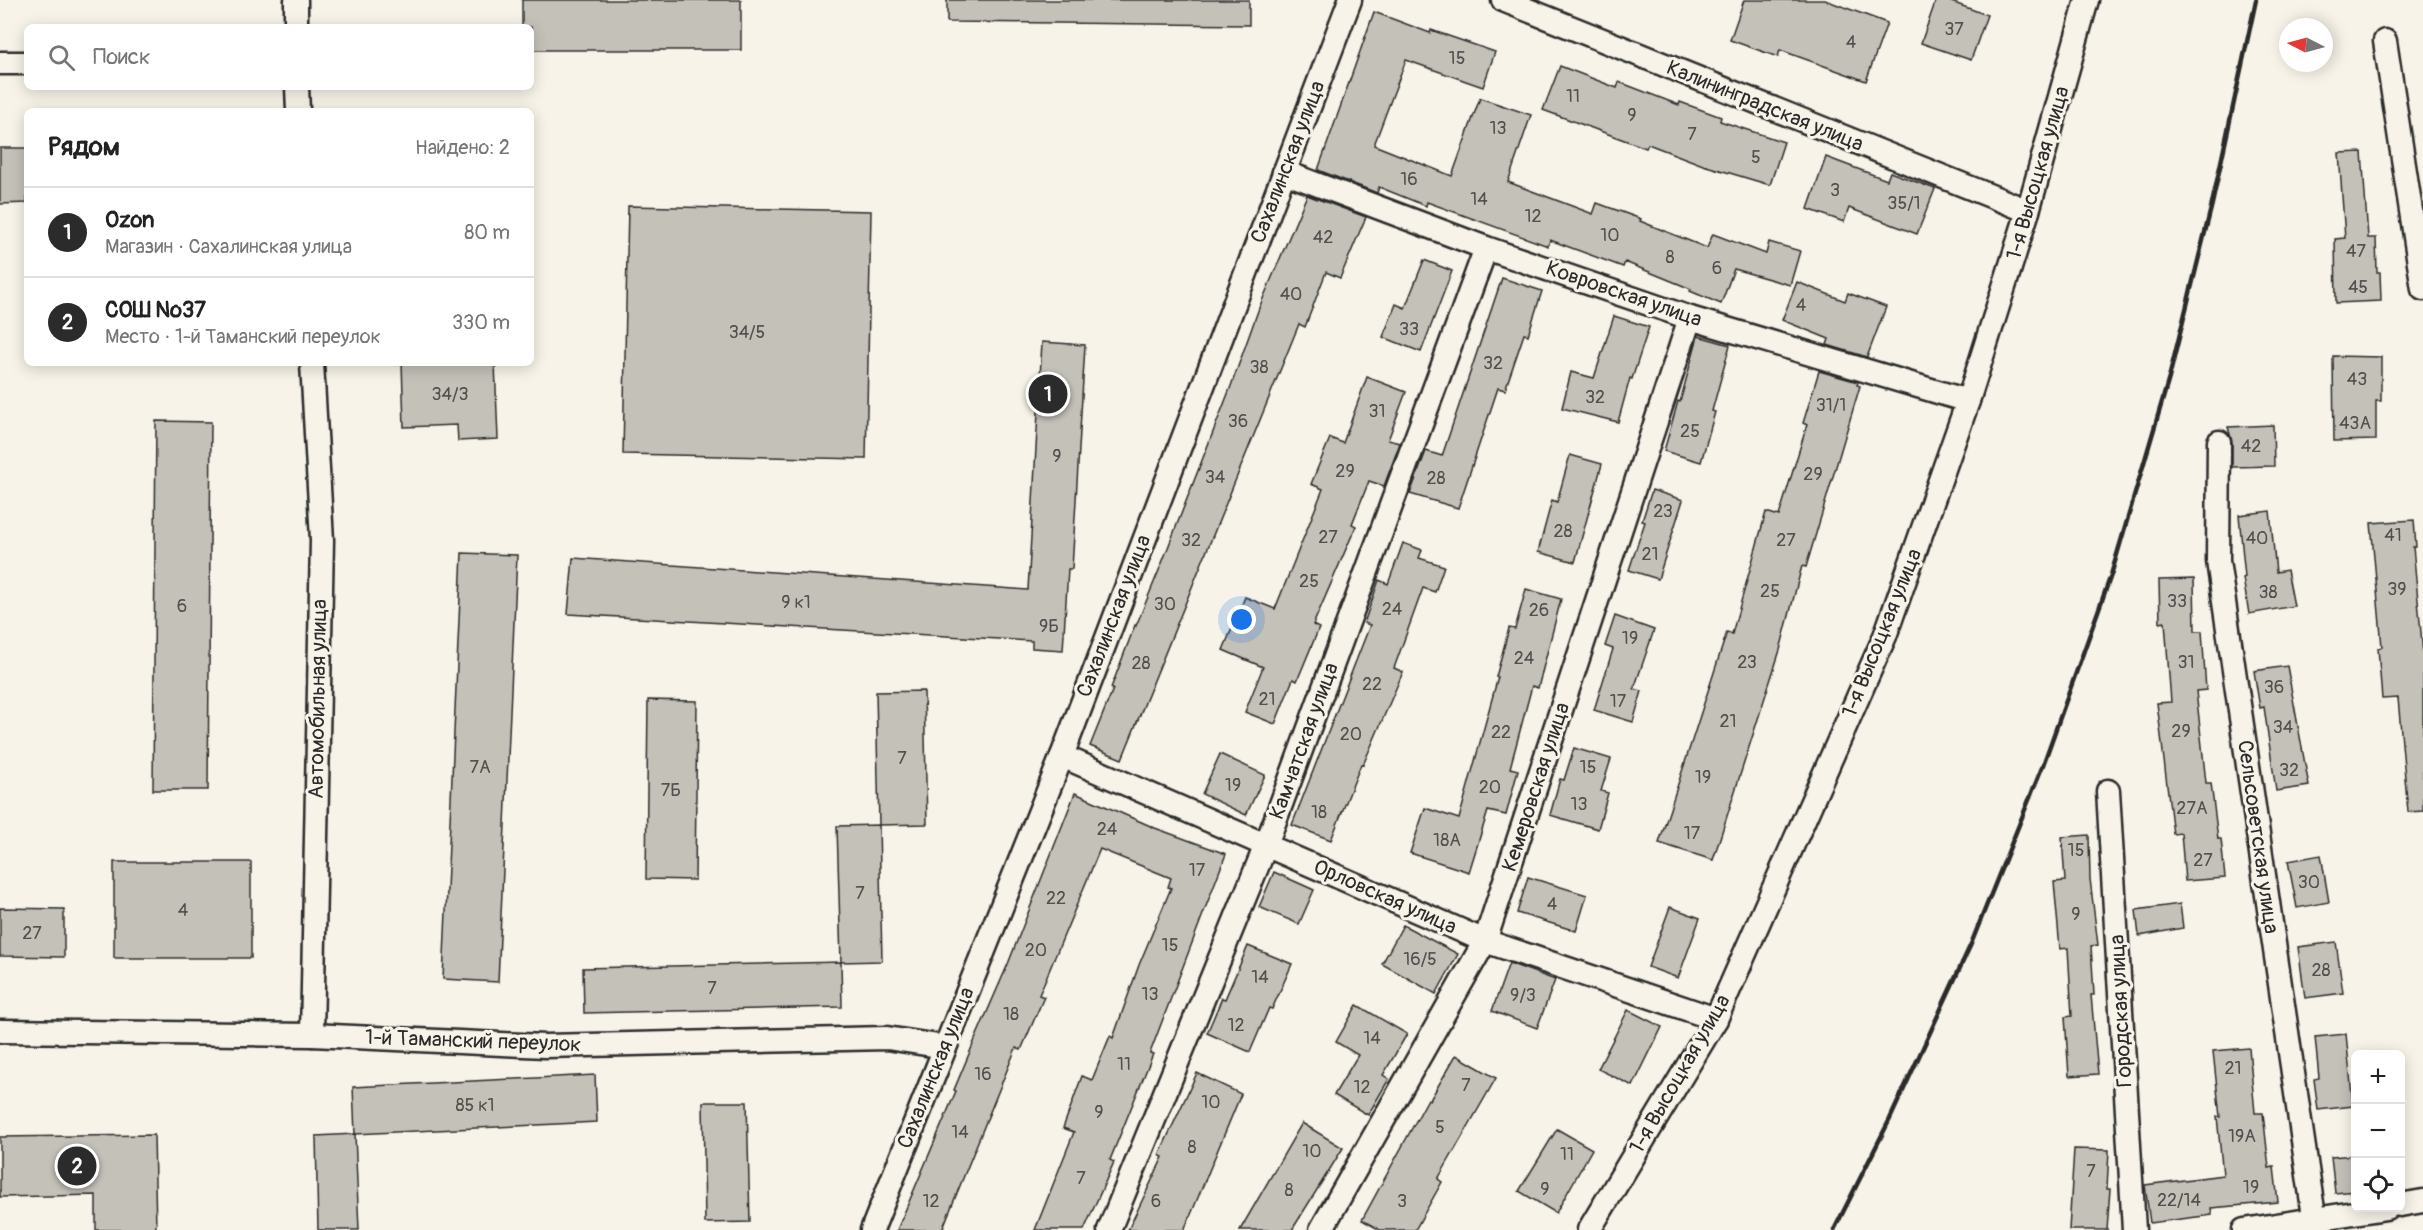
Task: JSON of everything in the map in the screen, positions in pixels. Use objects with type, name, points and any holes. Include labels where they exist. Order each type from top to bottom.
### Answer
[{"type":"street","points":[[296,0],[296,24]]},
{"type":"street","name":"Сахалинская улица","points":[[872,1230],[1062,756],[1350,0]]},
{"type":"street","name":"Калининградская улица","points":[[1503,0],[2028,211]]},
{"type":"street","name":"1-я Высоцкая улица","points":[[1589,1230],[1716,1019],[1885,636],[1968,401],[2028,211],[2087,0]]},
{"type":"street","points":[[2385,41],[2423,289]]},
{"type":"street","points":[[0,63],[24,63]]},
{"type":"street","points":[[297,90],[298,108]]},
{"type":"street","name":"Ковровская улица","points":[[1284,172],[1486,248],[1690,318],[1968,401]]},
{"type":"street","name":"Камчатская улица","points":[[1109,1230],[1266,845],[1486,248]]},
{"type":"street","name":"Кемеровская улица","points":[[1321,1230],[1485,940],[1690,318]]},
{"type":"street","name":"Автомобильная улица","points":[[312,366],[322,540],[312,1035]]},
{"type":"street","name":"Сельсоветская улица","points":[[2219,442],[2218,561],[2315,1225]]},
{"type":"street","name":"Орловская улица","points":[[1062,756],[1485,940],[1716,1019]]},
{"type":"street","name":"Городская улица","points":[[2108,791],[2134,1230]]},
{"type":"street","name":"1-й Таманский переулок","points":[[0,1031],[312,1035],[545,1046],[887,1038],[945,1047]]},
{"type":"street","points":[[2405,1204],[2423,1201]]},
{"type":"street","points":[[2244,1230],[2315,1225],[2369,1212]]},
{"type":"building","points":[[522,0],[741,0],[741,50],[534,50],[534,24],[522,24]]},
{"type":"building","points":[[947,0],[1249,0],[1249,25],[947,22]]},
{"type":"building","points":[[1744,0],[1825,0],[1887,23],[1866,81],[1780,50],[1778,57],[1730,40]]},
{"type":"building","points":[[1936,0],[1946,0],[1987,15],[1971,60],[1921,43]]},
{"type":"building","points":[[1374,12],[1430,33],[1431,30],[1495,52],[1483,87],[1406,60],[1374,145],[1452,176],[1480,98],[1531,115],[1508,182],[1593,214],[1597,203],[1641,219],[1640,221],[1707,248],[1713,234],[1766,254],[1769,242],[1800,251],[1790,285],[1734,269],[1721,304],[1625,262],[1623,267],[1550,240],[1548,246],[1427,202],[1426,206],[1379,187],[1377,193],[1318,170]]},
{"type":"building","points":[[1560,66],[1617,88],[1619,82],[1679,105],[1680,102],[1721,117],[1720,121],[1784,142],[1770,185],[1703,165],[1648,144],[1646,148],[1543,110]]},
{"type":"building","points":[[0,148],[24,148],[24,203],[0,204]]},
{"type":"building","points":[[2362,152],[2368,238],[2376,238],[2381,301],[2336,303],[2335,239],[2345,238],[2339,153]]},
{"type":"building","points":[[1826,157],[1887,180],[1890,172],[1935,189],[1917,234],[1849,208],[1844,222],[1808,209]]},
{"type":"building","points":[[1307,195],[1366,217],[1340,278],[1326,272],[1305,327],[1299,324],[1122,759],[1090,746],[1135,625],[1162,563],[1231,386],[1259,308]]},
{"type":"building","points":[[628,206],[871,211],[866,459],[623,454]]},
{"type":"building","points":[[1424,260],[1452,271],[1421,352],[1383,337],[1396,304],[1405,308]]},
{"type":"building","points":[[1502,278],[1542,291],[1528,335],[1524,334],[1505,390],[1498,388],[1458,508],[1410,494],[1426,451],[1442,456]]},
{"type":"building","points":[[1797,282],[1845,301],[1848,293],[1886,307],[1867,357],[1827,345],[1829,339],[1782,320]]},
{"type":"building","points":[[1614,316],[1649,327],[1632,379],[1630,378],[1618,422],[1562,408],[1571,372],[1594,378]]},
{"type":"building","points":[[1698,336],[1730,345],[1701,462],[1664,451]]},
{"type":"building","points":[[1042,342],[1085,345],[1072,569],[1068,569],[1063,650],[1032,648],[1032,641],[568,614],[573,558],[1028,590]]},
{"type":"building","points":[[2333,356],[2381,357],[2381,401],[2376,401],[2376,440],[2334,441]]},
{"type":"building","points":[[402,366],[495,366],[498,439],[458,441],[457,425],[404,427]]},
{"type":"building","points":[[1819,371],[1858,382],[1857,385],[1860,386],[1806,567],[1802,566],[1780,650],[1713,860],[1659,843],[1727,632],[1732,634],[1766,512],[1779,516],[1807,425],[1803,423]]},
{"type":"building","points":[[1367,377],[1406,392],[1388,440],[1400,443],[1384,486],[1369,481],[1352,524],[1356,526],[1313,625],[1319,628],[1297,681],[1293,679],[1275,724],[1245,712],[1263,667],[1223,650],[1245,597],[1275,609],[1323,489],[1311,484],[1330,438],[1343,443]]},
{"type":"building","points":[[156,421],[211,422],[208,790],[153,790]]},
{"type":"building","points":[[2273,425],[2274,466],[2232,467],[2232,442],[2228,427]]},
{"type":"building","points":[[1570,455],[1602,464],[1575,562],[1538,552],[1552,500],[1557,502]]},
{"type":"building","points":[[1652,490],[1683,500],[1658,579],[1629,570],[1645,522],[1642,521]]},
{"type":"building","points":[[2270,511],[2276,572],[2287,570],[2294,606],[2249,614],[2243,578],[2245,577],[2239,515]]},
{"type":"building","points":[[2414,520],[2416,547],[2413,547],[2423,654],[2423,811],[2408,812],[2398,698],[2382,699],[2378,648],[2382,647],[2371,523]]},
{"type":"building","points":[[1403,543],[1422,550],[1419,558],[1444,566],[1435,592],[1423,588],[1394,668],[1403,672],[1363,765],[1361,764],[1331,840],[1292,825],[1370,625],[1364,623],[1379,580],[1388,584]]},
{"type":"building","points":[[462,553],[517,555],[498,982],[443,979]]},
{"type":"building","points":[[2194,579],[2195,631],[2202,631],[2206,690],[2196,691],[2206,783],[2211,783],[2225,878],[2185,881],[2181,833],[2173,834],[2157,703],[2171,702],[2165,622],[2160,623],[2159,580]]},
{"type":"building","points":[[1526,589],[1561,599],[1538,688],[1532,686],[1510,768],[1518,770],[1506,815],[1488,811],[1469,872],[1410,853],[1425,808],[1459,819],[1509,628],[1515,629]]},
{"type":"building","points":[[1615,616],[1654,630],[1634,689],[1642,691],[1633,722],[1594,710],[1613,649],[1605,646]]},
{"type":"building","points":[[2287,666],[2309,786],[2276,791],[2264,707],[2260,708],[2254,671]]},
{"type":"building","points":[[924,691],[927,824],[879,825],[876,692]]},
{"type":"building","points":[[648,700],[697,701],[695,880],[646,879]]},
{"type":"building","points":[[1574,748],[1611,759],[1601,791],[1608,793],[1598,829],[1550,815],[1560,779],[1564,780]]},
{"type":"building","points":[[1220,754],[1265,775],[1246,815],[1202,794]]},
{"type":"building","points":[[1075,793],[1155,828],[1226,854],[1150,1053],[1153,1054],[1110,1160],[1114,1162],[1084,1230],[1035,1230],[1074,1132],[1063,1128],[1082,1076],[1092,1080],[1110,1036],[1113,1038],[1139,965],[1171,888],[1168,887],[1171,878],[1100,849],[1039,995],[1044,997],[1021,1050],[1016,1048],[942,1230],[897,1230],[1008,964]]},
{"type":"building","points":[[879,825],[882,961],[841,962],[837,826]]},
{"type":"building","points":[[2089,835],[2090,879],[2098,945],[2091,946],[2094,995],[2091,995],[2098,1074],[2069,1076],[2065,1017],[2072,1016],[2068,948],[2060,949],[2054,882],[2065,881],[2062,837]]},
{"type":"building","points":[[2321,855],[2329,902],[2297,908],[2288,861]]},
{"type":"building","points":[[114,862],[251,862],[251,958],[114,958]]},
{"type":"building","points":[[1274,872],[1314,890],[1299,924],[1259,907]]},
{"type":"building","points":[[1528,877],[1587,895],[1576,931],[1517,913]]},
{"type":"building","points":[[2180,904],[2183,928],[2139,936],[2136,910]]},
{"type":"building","points":[[1670,907],[1700,918],[1678,978],[1648,967]]},
{"type":"building","points":[[0,908],[64,909],[64,957],[0,956]]},
{"type":"building","points":[[1403,925],[1458,954],[1436,994],[1382,964]]},
{"type":"building","points":[[2336,942],[2343,993],[2305,998],[2298,947]]},
{"type":"building","points":[[1248,946],[1292,964],[1272,1009],[1269,1008],[1250,1052],[1207,1033]]},
{"type":"building","points":[[841,962],[842,1007],[584,1013],[583,968]]},
{"type":"building","points":[[1509,963],[1555,980],[1537,1028],[1492,1011]]},
{"type":"building","points":[[1357,1005],[1407,1034],[1383,1075],[1389,1079],[1368,1115],[1334,1095],[1358,1055],[1336,1042]]},
{"type":"building","points":[[1628,1010],[1662,1027],[1633,1086],[1598,1069]]},
{"type":"building","points":[[2346,1034],[2351,1106],[2318,1110],[2314,1079],[2319,1078],[2315,1037]]},
{"type":"building","points":[[2249,1048],[2255,1113],[2263,1113],[2269,1168],[2274,1167],[2278,1202],[2211,1208],[2212,1215],[2150,1223],[2145,1185],[2223,1175],[2213,1051]]},
{"type":"building","points":[[1456,1055],[1496,1078],[1438,1179],[1442,1182],[1415,1230],[1380,1230],[1362,1220],[1428,1099],[1430,1100]]},
{"type":"building","points":[[1197,1073],[1241,1094],[1192,1212],[1184,1230],[1128,1230],[1163,1157],[1159,1155]]},
{"type":"building","points":[[595,1075],[597,1122],[355,1134],[353,1087]]},
{"type":"building","points":[[703,1102],[747,1102],[750,1222],[705,1223]]},
{"type":"building","points":[[1302,1123],[1343,1148],[1292,1230],[1240,1230]]},
{"type":"building","points":[[1557,1129],[1592,1149],[1556,1213],[1519,1191]]},
{"type":"building","points":[[355,1134],[359,1230],[318,1230],[316,1136]]},
{"type":"building","points":[[154,1135],[156,1230],[96,1230],[96,1195],[0,1197],[0,1137]]},
{"type":"building","points":[[2074,1149],[2109,1150],[2107,1189],[2110,1189],[2107,1230],[2069,1230]]},
{"type":"building","points":[[2351,1155],[2351,1191],[2335,1193],[2331,1157]]},
{"type":"railway","points":[[1834,1230],[1890,1119],[1971,944],[2043,765],[2111,575],[2169,378],[2212,204],[2256,0]]},
{"type":"place","name":"Ozon","points":[[1048,394]]},
{"type":"place","name":"СОШ №37","points":[[77,1166]]}]
